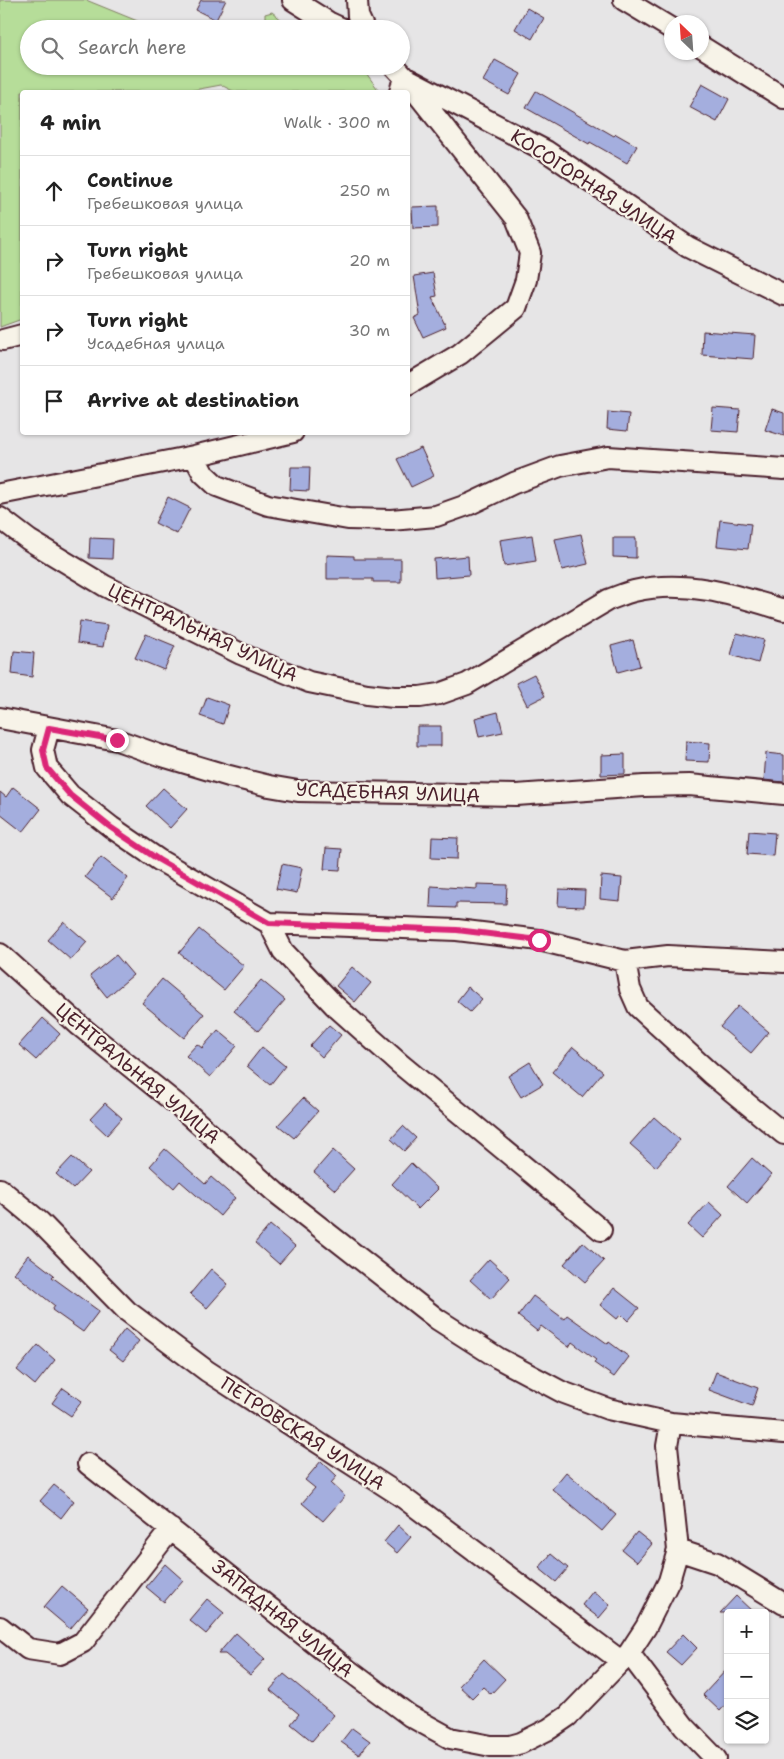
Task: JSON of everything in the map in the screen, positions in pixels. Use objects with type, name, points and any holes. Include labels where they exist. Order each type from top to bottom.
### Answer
[{"type":"street","points":[[293,0],[325,20]]},
{"type":"street","points":[[357,0],[360,20]]},
{"type":"street","points":[[624,0],[664,24]]},
{"type":"street","points":[[709,51],[784,98]]},
{"type":"street","points":[[399,78],[409,90]]},
{"type":"street","name":"КОСОГОРНАЯ УЛИЦА","points":[[399,78],[546,151],[688,246],[784,294]]},
{"type":"street","points":[[410,91],[516,218],[530,253],[526,280],[516,308],[460,354],[410,384]]},
{"type":"street","points":[[0,494],[194,456],[281,435]]},
{"type":"street","points":[[194,456],[203,473],[217,486],[268,505],[348,519],[391,520],[436,516],[470,504],[514,483],[560,466],[608,458],[784,469]]},
{"type":"street","name":"ЦЕНТРАЛЬНАЯ УЛИЦА","points":[[0,518],[28,540],[105,586],[241,654],[309,682],[367,694],[420,697],[439,694],[467,684],[608,600],[634,591],[668,587],[703,588],[728,593],[784,610]]},
{"type":"street","name":"УСАДЕБНАЯ УЛИЦА","points":[[0,718],[117,740],[229,776],[298,791],[516,795],[644,786],[689,785],[784,794]]},
{"type":"street","points":[[49,728],[43,750],[47,768],[70,795],[110,827],[159,860],[269,923],[457,930],[539,940],[625,961],[668,956],[784,962]]},
{"type":"street","points":[[269,923],[282,950],[334,1005],[399,1064],[601,1230]]},
{"type":"street","name":"ЦЕНТРАЛЬНАЯ УЛИЦА","points":[[0,954],[80,1026],[179,1106],[275,1192],[437,1319],[498,1358],[562,1392],[608,1409],[671,1423],[784,1433]]},
{"type":"street","points":[[625,961],[630,989],[638,1007],[712,1074],[784,1134]]},
{"type":"street","name":"ПЕТРОВСКАЯ УЛИЦА","points":[[0,1189],[40,1222],[127,1310],[207,1372],[401,1496],[625,1657],[684,1726],[716,1759]]},
{"type":"street","points":[[502,1750],[535,1736],[568,1716],[625,1657],[646,1626],[669,1582],[678,1550],[668,1446],[671,1423]]},
{"type":"street","name":"ЗАПАДНАЯ УЛИЦА","points":[[88,1464],[347,1669],[410,1716],[450,1738],[502,1750]]},
{"type":"street","points":[[0,1628],[28,1649],[60,1654],[83,1642],[171,1529]]},
{"type":"street","points":[[678,1550],[717,1563],[784,1604]]},
{"type":"green space","points":[[0,0],[86,0],[135,20],[20,20],[20,75],[367,75],[379,90],[231,90],[221,85],[194,90],[20,90],[20,320],[0,327]]},
{"type":"green space","points":[[272,12],[282,20],[265,20],[265,14]]},
{"type":"building","points":[[201,0],[226,0],[216,20],[196,10]]},
{"type":"building","points":[[527,8],[544,18],[532,39],[515,29]]},
{"type":"building","points":[[495,60],[521,74],[509,95],[483,81]]},
{"type":"building","points":[[702,84],[729,99],[717,122],[689,107]]},
{"type":"building","points":[[536,91],[614,136],[616,134],[637,146],[627,163],[526,108]]},
{"type":"building","points":[[438,206],[438,227],[413,228],[412,207]]},
{"type":"building","points":[[433,273],[437,296],[432,297],[446,327],[423,337],[414,318],[420,315],[414,276]]},
{"type":"building","points":[[703,331],[755,335],[753,359],[702,355]]},
{"type":"building","points":[[713,408],[740,410],[738,432],[711,430]]},
{"type":"building","points":[[772,409],[784,413],[784,436],[765,430]]},
{"type":"building","points":[[608,412],[629,414],[627,431],[607,429]]},
{"type":"building","points":[[421,448],[434,476],[411,487],[397,459]]},
{"type":"building","points":[[291,467],[310,467],[309,491],[290,490]]},
{"type":"building","points":[[168,497],[190,508],[177,534],[155,523]]},
{"type":"building","points":[[720,520],[751,524],[748,549],[717,546]]},
{"type":"building","points":[[581,534],[588,564],[562,570],[555,539]]},
{"type":"building","points":[[532,535],[536,561],[504,566],[500,540]]},
{"type":"building","points":[[90,538],[113,539],[112,559],[89,558]]},
{"type":"building","points":[[613,538],[636,538],[636,558],[613,557]]},
{"type":"building","points":[[327,555],[354,556],[354,559],[401,559],[401,582],[373,582],[373,579],[327,579]]},
{"type":"building","points":[[468,556],[469,575],[435,578],[434,559]]},
{"type":"building","points":[[80,621],[107,625],[103,647],[77,643]]},
{"type":"building","points":[[737,633],[764,640],[758,663],[731,655]]},
{"type":"building","points":[[146,634],[175,646],[164,670],[135,658]]},
{"type":"building","points":[[633,640],[640,666],[618,672],[611,646]]},
{"type":"building","points":[[14,651],[34,653],[32,677],[12,674]]},
{"type":"building","points":[[534,674],[545,696],[527,705],[516,683]]},
{"type":"building","points":[[207,697],[229,705],[223,724],[200,716]]},
{"type":"building","points":[[498,712],[503,732],[479,737],[475,718]]},
{"type":"building","points":[[417,726],[441,726],[441,746],[417,746]]},
{"type":"building","points":[[686,741],[710,743],[709,762],[685,761]]},
{"type":"building","points":[[766,753],[784,755],[784,782],[764,780]]},
{"type":"building","points":[[625,754],[625,774],[601,775],[601,755]]},
{"type":"building","points":[[13,787],[41,809],[23,832],[0,814],[0,792],[6,797]]},
{"type":"building","points":[[163,788],[187,809],[170,828],[146,806]]},
{"type":"building","points":[[749,831],[775,833],[773,856],[747,854]]},
{"type":"building","points":[[432,837],[458,838],[457,859],[431,858]]},
{"type":"building","points":[[326,848],[342,849],[340,870],[324,869]]},
{"type":"building","points":[[101,857],[128,878],[113,898],[85,877]]},
{"type":"building","points":[[282,864],[302,868],[297,893],[276,889]]},
{"type":"building","points":[[601,876],[622,878],[620,901],[600,899]]},
{"type":"building","points":[[477,884],[507,885],[506,904],[456,903],[456,908],[430,907],[431,886],[477,889]]},
{"type":"building","points":[[559,889],[585,890],[584,907],[558,906]]},
{"type":"building","points":[[64,922],[87,942],[71,960],[48,940]]},
{"type":"building","points":[[199,929],[244,966],[224,990],[179,953]]},
{"type":"building","points":[[116,955],[133,975],[107,997],[90,976]]},
{"type":"building","points":[[352,967],[371,983],[355,1002],[336,986]]},
{"type":"building","points":[[162,979],[204,1014],[184,1038],[142,1003]]},
{"type":"building","points":[[261,980],[285,1000],[258,1031],[234,1011]]},
{"type":"building","points":[[468,987],[482,999],[470,1012],[457,1001]]},
{"type":"building","points":[[738,1006],[769,1032],[751,1053],[720,1027]]},
{"type":"building","points":[[43,1018],[60,1034],[36,1060],[19,1045]]},
{"type":"building","points":[[329,1025],[341,1035],[322,1057],[310,1046]]},
{"type":"building","points":[[218,1030],[237,1046],[210,1077],[186,1056],[197,1044],[202,1048]]},
{"type":"building","points":[[262,1047],[285,1066],[270,1085],[247,1066]]},
{"type":"building","points":[[573,1047],[603,1072],[582,1097],[552,1072]]},
{"type":"building","points":[[530,1062],[543,1084],[521,1097],[508,1076]]},
{"type":"building","points":[[303,1098],[318,1111],[294,1138],[278,1125]]},
{"type":"building","points":[[105,1103],[122,1118],[107,1135],[90,1119]]},
{"type":"building","points":[[654,1117],[680,1140],[656,1167],[630,1144]]},
{"type":"building","points":[[403,1126],[416,1138],[404,1151],[391,1139]]},
{"type":"building","points":[[165,1149],[205,1184],[211,1177],[235,1198],[220,1216],[180,1181],[174,1188],[150,1166]]},
{"type":"building","points":[[333,1150],[354,1169],[335,1190],[314,1172]]},
{"type":"building","points":[[72,1157],[89,1172],[73,1189],[56,1174]]},
{"type":"building","points":[[752,1158],[771,1175],[747,1203],[728,1186]]},
{"type":"building","points":[[411,1163],[438,1189],[418,1209],[392,1184]]},
{"type":"building","points":[[709,1202],[723,1215],[702,1238],[688,1225]]},
{"type":"building","points":[[270,1225],[295,1246],[279,1264],[255,1243]]},
{"type":"building","points":[[583,1242],[604,1261],[585,1282],[564,1264]]},
{"type":"building","points":[[28,1255],[54,1275],[52,1277],[99,1311],[83,1332],[52,1310],[55,1306],[14,1273]]},
{"type":"building","points":[[489,1259],[510,1278],[491,1299],[470,1280]]},
{"type":"building","points":[[211,1269],[228,1284],[207,1308],[190,1294]]},
{"type":"building","points":[[614,1288],[639,1308],[628,1321],[621,1314],[617,1319],[600,1305]]},
{"type":"building","points":[[533,1296],[564,1319],[567,1315],[629,1357],[614,1377],[594,1363],[596,1360],[572,1342],[569,1347],[541,1326],[537,1331],[518,1316]]},
{"type":"building","points":[[125,1329],[139,1341],[123,1361],[109,1350]]},
{"type":"building","points":[[38,1345],[55,1360],[35,1385],[17,1370]]},
{"type":"building","points":[[716,1372],[758,1388],[752,1406],[709,1390]]},
{"type":"building","points":[[63,1388],[82,1401],[71,1416],[52,1403]]},
{"type":"building","points":[[321,1461],[337,1476],[331,1483],[345,1496],[323,1521],[302,1503],[315,1488],[305,1480]]},
{"type":"building","points":[[566,1472],[616,1515],[602,1531],[552,1489]]},
{"type":"building","points":[[54,1485],[74,1501],[61,1518],[40,1501]]},
{"type":"building","points":[[398,1525],[411,1537],[397,1553],[384,1542]]},
{"type":"building","points":[[637,1532],[652,1544],[637,1562],[622,1550]]},
{"type":"building","points":[[551,1554],[568,1568],[556,1582],[539,1568]]},
{"type":"building","points":[[165,1564],[183,1580],[164,1602],[146,1587]]},
{"type":"building","points":[[62,1586],[88,1608],[70,1629],[44,1607]]},
{"type":"building","points":[[593,1591],[610,1605],[599,1618],[582,1605]]},
{"type":"building","points":[[736,1596],[750,1609],[724,1609],[724,1613],[720,1613]]},
{"type":"building","points":[[207,1599],[224,1613],[206,1634],[189,1620]]},
{"type":"building","points":[[236,1633],[265,1659],[250,1675],[225,1654],[218,1654]]},
{"type":"building","points":[[683,1634],[697,1648],[681,1665],[666,1652]]},
{"type":"building","points":[[484,1659],[505,1679],[491,1694],[483,1687],[472,1698],[459,1686]]},
{"type":"building","points":[[724,1672],[724,1706],[720,1711],[703,1695]]},
{"type":"building","points":[[284,1674],[334,1715],[312,1741],[291,1724],[299,1714],[270,1690]]},
{"type":"building","points":[[352,1728],[370,1741],[359,1755],[341,1742]]},
{"type":"route","points":[[117,740],[49,728],[43,750],[47,768],[70,795],[110,827],[159,860],[269,923],[457,930],[539,940]]}]
